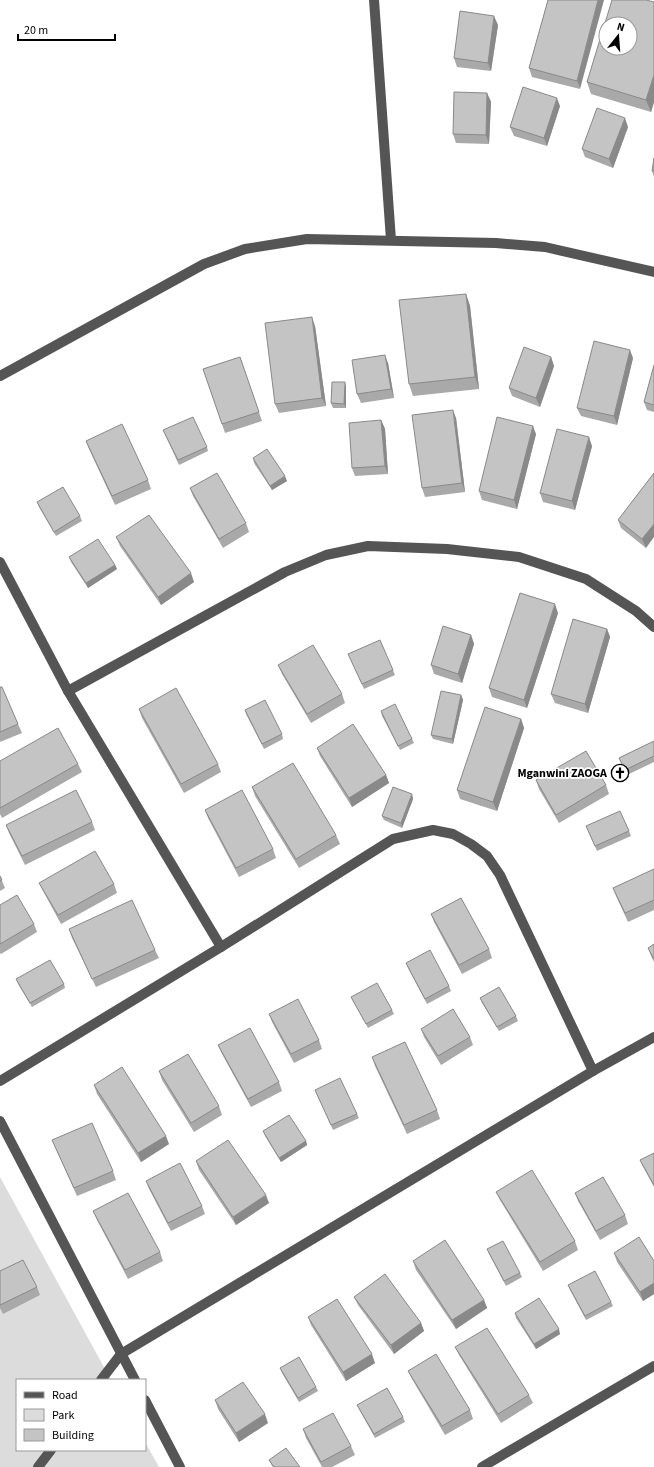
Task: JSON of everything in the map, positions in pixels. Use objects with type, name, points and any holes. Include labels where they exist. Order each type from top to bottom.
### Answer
[{"type":"street","points":[[374,0],[391,240]]},
{"type":"street","points":[[0,376],[204,264],[245,249],[307,239],[496,243],[545,247],[654,272]]},
{"type":"street","points":[[68,691],[285,572],[326,554],[368,546],[447,549],[519,557],[586,579],[636,612],[654,627]]},
{"type":"street","points":[[0,562],[68,691],[221,947]]},
{"type":"street","points":[[0,1081],[221,947],[393,839],[433,830],[453,834],[471,844],[486,856],[500,875],[593,1071]]},
{"type":"street","points":[[103,1379],[121,1354],[593,1071],[654,1037]]},
{"type":"street","points":[[0,1121],[134,1379]]},
{"type":"street","points":[[482,1467],[654,1366]]},
{"type":"street","points":[[146,1402],[180,1467]]},
{"type":"street","points":[[38,1467],[50,1451]]},
{"type":"green space","points":[[0,1177],[110,1379],[16,1379],[16,1451],[146,1451],[146,1444],[159,1467],[0,1467]]},
{"type":"building","points":[[548,0],[598,0],[577,81],[529,68]]},
{"type":"building","points":[[612,0],[646,0],[654,2],[654,75],[646,100],[587,82],[598,46],[598,56],[638,56],[638,16],[607,16]]},
{"type":"building","points":[[460,11],[494,16],[488,63],[454,58]]},
{"type":"building","points":[[523,87],[557,98],[544,138],[510,127]]},
{"type":"building","points":[[454,92],[487,93],[486,135],[453,134]]},
{"type":"building","points":[[597,108],[625,118],[609,159],[582,149]]},
{"type":"building","points":[[654,158],[654,171],[652,171]]},
{"type":"building","points":[[466,294],[475,377],[409,384],[399,300]]},
{"type":"building","points":[[312,317],[322,398],[275,404],[265,323]]},
{"type":"building","points":[[594,341],[630,350],[614,416],[577,408]]},
{"type":"building","points":[[524,347],[551,357],[536,398],[509,388]]},
{"type":"building","points":[[385,355],[391,389],[357,394],[352,360]]},
{"type":"building","points":[[240,357],[259,412],[222,424],[203,369]]},
{"type":"building","points":[[654,365],[654,405],[644,402]]},
{"type":"building","points":[[332,382],[345,382],[344,404],[331,403]]},
{"type":"building","points":[[453,410],[462,483],[422,488],[412,415]]},
{"type":"building","points":[[193,417],[207,447],[178,460],[163,430]]},
{"type":"building","points":[[497,417],[533,426],[514,500],[479,491]]},
{"type":"building","points":[[381,420],[385,466],[352,468],[349,423]]},
{"type":"building","points":[[122,424],[148,480],[112,496],[86,441]]},
{"type":"building","points":[[557,429],[589,437],[572,501],[540,493]]},
{"type":"building","points":[[267,449],[285,476],[270,486],[253,458]]},
{"type":"building","points":[[217,473],[246,523],[219,539],[190,488]]},
{"type":"building","points":[[654,473],[654,524],[642,539],[618,520]]},
{"type":"building","points":[[63,487],[80,516],[54,532],[37,502]]},
{"type":"building","points":[[149,515],[191,573],[158,597],[116,537]]},
{"type":"building","points":[[98,539],[115,565],[86,583],[69,557]]},
{"type":"building","points":[[520,593],[555,604],[524,700],[489,688]]},
{"type":"building","points":[[573,619],[607,629],[585,704],[551,694]]},
{"type":"building","points":[[443,626],[471,635],[458,674],[431,665]]},
{"type":"building","points":[[380,640],[393,670],[362,684],[348,654]]},
{"type":"building","points":[[313,645],[342,694],[307,714],[278,665]]},
{"type":"building","points":[[0,687],[2,687],[18,724],[0,732]]},
{"type":"building","points":[[176,688],[218,764],[181,784],[139,709]]},
{"type":"building","points":[[441,691],[461,695],[452,739],[431,735]]},
{"type":"building","points":[[265,700],[282,734],[262,744],[245,710]]},
{"type":"building","points":[[395,704],[412,739],[398,746],[381,711]]},
{"type":"building","points":[[485,707],[521,719],[493,802],[457,790]]},
{"type":"building","points":[[353,724],[386,775],[349,798],[317,748]]},
{"type":"building","points":[[58,728],[78,764],[0,808],[0,761]]},
{"type":"building","points":[[654,741],[654,756],[625,770],[619,758]]},
{"type":"building","points":[[586,751],[606,785],[556,815],[536,780]]},
{"type":"building","points":[[293,763],[336,835],[296,859],[252,787]]},
{"type":"building","points":[[393,787],[412,794],[401,823],[382,816]]},
{"type":"building","points":[[76,790],[92,822],[22,856],[6,825]]},
{"type":"building","points":[[242,790],[273,849],[236,868],[205,810]]},
{"type":"building","points":[[620,811],[629,831],[595,846],[586,826]]},
{"type":"building","points":[[95,851],[114,884],[58,915],[39,883]]},
{"type":"building","points":[[654,869],[654,900],[625,913],[613,888]]},
{"type":"building","points":[[17,895],[34,924],[0,944],[0,905]]},
{"type":"building","points":[[461,898],[489,949],[459,965],[431,914]]},
{"type":"building","points":[[132,900],[155,950],[92,979],[69,929]]},
{"type":"building","points":[[654,944],[654,959],[648,948]]},
{"type":"building","points":[[430,950],[449,986],[425,999],[406,963]]},
{"type":"building","points":[[50,960],[64,984],[30,1003],[16,979]]},
{"type":"building","points":[[377,983],[392,1010],[366,1024],[351,997]]},
{"type":"building","points":[[499,987],[516,1016],[497,1027],[480,998]]},
{"type":"building","points":[[298,999],[319,1040],[291,1054],[269,1014]]},
{"type":"building","points":[[453,1009],[470,1037],[438,1056],[421,1029]]},
{"type":"building","points":[[250,1028],[279,1082],[248,1099],[218,1045]]},
{"type":"building","points":[[405,1042],[437,1110],[404,1125],[372,1057]]},
{"type":"building","points":[[188,1054],[219,1106],[191,1123],[159,1071]]},
{"type":"building","points":[[122,1067],[166,1136],[138,1153],[94,1085]]},
{"type":"building","points":[[340,1078],[357,1114],[331,1125],[315,1090]]},
{"type":"building","points":[[289,1115],[306,1141],[279,1158],[263,1131]]},
{"type":"building","points":[[92,1123],[113,1171],[74,1188],[52,1140]]},
{"type":"building","points":[[228,1140],[266,1195],[233,1217],[196,1161]]},
{"type":"building","points":[[654,1153],[654,1185],[640,1160]]},
{"type":"building","points":[[180,1163],[202,1206],[168,1223],[146,1181]]},
{"type":"building","points":[[532,1170],[575,1241],[540,1262],[496,1192]]},
{"type":"building","points":[[603,1177],[625,1215],[596,1231],[575,1193]]},
{"type":"building","points":[[128,1193],[160,1252],[125,1270],[93,1211]]},
{"type":"building","points":[[639,1237],[654,1261],[654,1283],[640,1292],[614,1253]]},
{"type":"building","points":[[445,1240],[484,1300],[452,1320],[413,1261]]},
{"type":"building","points":[[503,1241],[520,1273],[504,1281],[487,1249]]},
{"type":"building","points":[[23,1260],[37,1287],[0,1305],[0,1271]]},
{"type":"building","points":[[595,1271],[611,1302],[585,1316],[568,1285]]},
{"type":"building","points":[[385,1274],[421,1323],[391,1345],[354,1297]]},
{"type":"building","points":[[539,1298],[559,1329],[534,1344],[515,1313]]},
{"type":"building","points":[[337,1299],[372,1354],[343,1372],[308,1317]]},
{"type":"building","points":[[487,1328],[529,1395],[498,1414],[455,1347]]},
{"type":"building","points":[[436,1354],[470,1410],[442,1426],[408,1371]]},
{"type":"building","points":[[299,1357],[316,1387],[298,1398],[280,1368]]},
{"type":"building","points":[[243,1382],[265,1414],[236,1433],[215,1400]]},
{"type":"building","points":[[387,1388],[403,1417],[374,1434],[357,1405]]},
{"type":"building","points":[[333,1413],[351,1446],[321,1462],[303,1429]]},
{"type":"building","points":[[286,1448],[300,1467],[274,1467],[269,1460]]},
{"type":"place","name":"Mganwini ZAOGA","points":[[620,773]]}]
